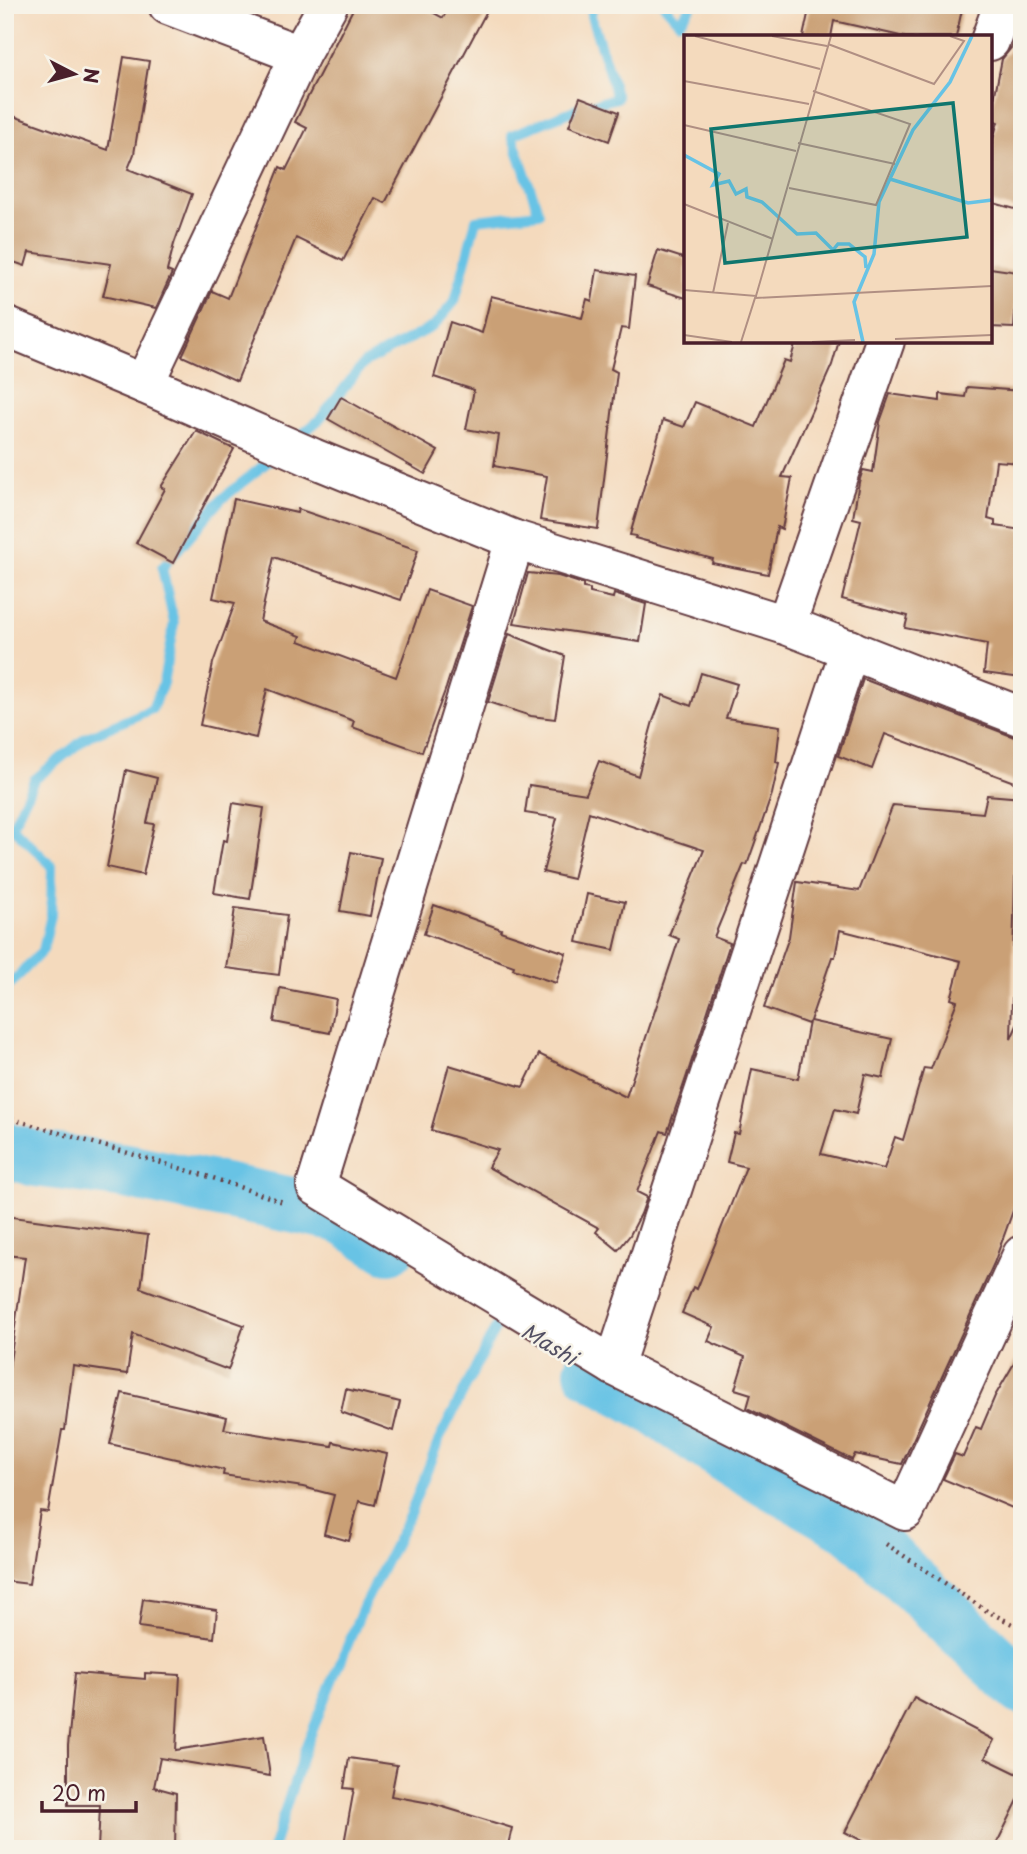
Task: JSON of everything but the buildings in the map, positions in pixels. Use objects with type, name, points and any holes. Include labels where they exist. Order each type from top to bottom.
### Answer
[{"type":"street","points":[[168,5],[300,55]]},
{"type":"street","points":[[144,384],[300,55],[328,5]]},
{"type":"street","points":[[992,35],[1003,5]]},
{"type":"street","points":[[5,326],[313,458],[515,540],[786,625],[1022,717]]},
{"type":"street","points":[[786,625],[884,343]]},
{"type":"street","points":[[515,540],[316,1186],[614,1366],[905,1511],[1022,1255]]},
{"type":"street","points":[[614,1366],[850,649]]},
{"type":"path","points":[[878,1538],[977,1605],[1022,1629]]},
{"type":"waterway","points":[[295,440],[319,420],[364,363],[434,326],[455,301],[476,220],[539,213],[512,135],[582,107],[617,98],[591,16],[593,5]]},
{"type":"waterway","points":[[664,5],[679,22],[692,5]]},
{"type":"waterway","points":[[5,990],[43,950],[51,915],[52,866],[12,827],[34,780],[87,737],[152,709],[163,683],[174,623],[162,568],[222,499],[280,452]]},
{"type":"waterway","name":"Mashi","points":[[5,1150],[36,1159],[126,1171],[340,1215],[389,1246]]},
{"type":"waterway","points":[[272,1849],[305,1749],[364,1605],[409,1516],[439,1440],[501,1317]]},
{"type":"waterway","name":"Mashi","points":[[592,1371],[653,1406],[727,1456],[854,1528],[1022,1687]]}]
